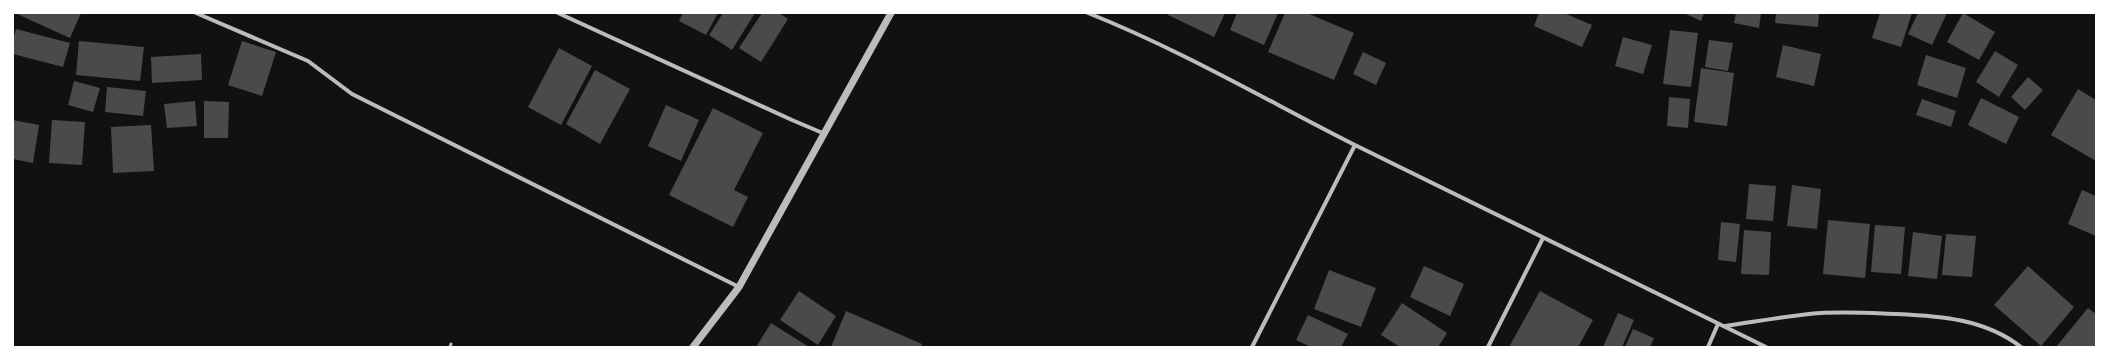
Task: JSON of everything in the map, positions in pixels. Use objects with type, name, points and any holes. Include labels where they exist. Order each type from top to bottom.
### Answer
[{"type":"street","points":[[196,13],[308,61],[352,94],[739,287]]},
{"type":"street","points":[[558,13],[825,134]]},
{"type":"street","points":[[693,347],[739,287],[891,13]]},
{"type":"street","points":[[1088,13],[1238,83],[1355,145],[1766,347]]},
{"type":"street","points":[[1252,347],[1355,145]]},
{"type":"street","points":[[1488,347],[1543,238]]},
{"type":"street","points":[[1724,326],[1810,314],[1868,313],[1941,316],[1978,324],[2008,337],[2021,347]]},
{"type":"street","points":[[1708,347],[1718,324]]},
{"type":"building","points":[[15,13],[81,13],[70,38]]},
{"type":"building","points":[[683,13],[718,13],[706,35],[679,21]]},
{"type":"building","points":[[723,13],[755,13],[732,50],[709,35]]},
{"type":"building","points":[[762,13],[779,13],[788,19],[761,62],[739,48]]},
{"type":"building","points":[[1169,13],[1225,13],[1214,37],[1168,15]]},
{"type":"building","points":[[1237,13],[1278,13],[1264,45],[1230,30]]},
{"type":"building","points":[[1285,13],[1307,13],[1354,33],[1334,80],[1268,52]]},
{"type":"building","points":[[1539,13],[1564,13],[1592,25],[1582,47],[1534,26]]},
{"type":"building","points":[[1684,13],[1704,13],[1701,21]]},
{"type":"building","points":[[1736,13],[1761,13],[1759,28],[1734,23]]},
{"type":"building","points":[[1776,13],[1819,13],[1818,27],[1775,23]]},
{"type":"building","points":[[1880,13],[1912,13],[1901,47],[1872,38]]},
{"type":"building","points":[[1918,13],[1947,13],[1932,45],[1908,34]]},
{"type":"building","points":[[1963,13],[1995,32],[1979,60],[1947,42]]},
{"type":"building","points":[[16,29],[70,43],[63,67],[13,54],[13,40]]},
{"type":"building","points":[[1670,30],[1698,33],[1691,87],[1663,84]]},
{"type":"building","points":[[1623,37],[1652,45],[1643,74],[1615,66]]},
{"type":"building","points":[[1709,40],[1733,43],[1728,71],[1705,67]]},
{"type":"building","points":[[79,41],[144,47],[140,81],[76,75]]},
{"type":"building","points":[[242,41],[276,52],[262,96],[228,85]]},
{"type":"building","points":[[1783,45],[1821,54],[1814,86],[1776,77]]},
{"type":"building","points":[[559,48],[592,66],[561,125],[528,107]]},
{"type":"building","points":[[1995,51],[2018,65],[1999,97],[1976,82]]},
{"type":"building","points":[[1363,52],[1386,63],[1376,85],[1353,74]]},
{"type":"building","points":[[201,54],[202,80],[152,83],[151,57]]},
{"type":"building","points":[[1926,55],[1966,68],[1957,98],[1917,85]]},
{"type":"building","points":[[1701,68],[1734,73],[1727,126],[1694,122]]},
{"type":"building","points":[[595,70],[630,89],[600,144],[566,124]]},
{"type":"building","points":[[2028,77],[2043,90],[2025,110],[2011,97]]},
{"type":"building","points":[[74,81],[100,88],[93,112],[68,105]]},
{"type":"building","points":[[107,87],[146,91],[143,116],[105,112]]},
{"type":"building","points":[[2078,89],[2096,100],[2096,161],[2051,135]]},
{"type":"building","points":[[1669,97],[1690,99],[1688,128],[1667,126]]},
{"type":"building","points":[[1981,98],[2019,117],[2006,144],[1968,125]]},
{"type":"building","points":[[1922,99],[1956,111],[1951,127],[1916,115]]},
{"type":"building","points":[[195,101],[197,126],[167,128],[164,104]]},
{"type":"building","points":[[204,101],[229,102],[228,138],[204,138]]},
{"type":"building","points":[[666,105],[699,120],[681,161],[648,146]]},
{"type":"building","points":[[713,108],[763,133],[734,190],[748,197],[733,227],[669,195]]},
{"type":"building","points":[[13,120],[39,125],[33,163],[13,159]]},
{"type":"building","points":[[52,120],[85,122],[82,165],[49,163]]},
{"type":"building","points":[[151,125],[154,171],[113,173],[111,127]]},
{"type":"building","points":[[1749,184],[1776,186],[1773,221],[1746,219]]},
{"type":"building","points":[[1792,185],[1821,189],[1817,229],[1787,226]]},
{"type":"building","points":[[2082,190],[2096,196],[2096,236],[2068,224]]},
{"type":"building","points":[[1828,220],[1870,224],[1865,278],[1823,274]]},
{"type":"building","points":[[1721,222],[1740,224],[1736,262],[1718,260]]},
{"type":"building","points":[[1875,225],[1905,227],[1901,274],[1871,272]]},
{"type":"building","points":[[1744,230],[1771,232],[1769,275],[1741,274]]},
{"type":"building","points":[[1913,232],[1942,236],[1937,279],[1908,276]]},
{"type":"building","points":[[1946,234],[1976,236],[1972,277],[1942,275]]},
{"type":"building","points":[[1424,266],[1464,284],[1450,316],[1410,297]]},
{"type":"building","points":[[2028,266],[2074,307],[2041,346],[1994,305]]},
{"type":"building","points":[[1329,270],[1376,288],[1361,327],[1314,309]]},
{"type":"building","points":[[799,291],[836,316],[818,345],[780,320]]},
{"type":"building","points":[[1540,291],[1593,320],[1578,347],[1509,347]]},
{"type":"building","points":[[1402,303],[1447,333],[1438,347],[1400,347],[1381,335]]},
{"type":"building","points":[[2088,308],[2096,314],[2096,347],[2056,347]]},
{"type":"building","points":[[846,311],[922,344],[921,347],[831,347]]},
{"type":"building","points":[[1618,313],[1634,320],[1622,347],[1603,347]]},
{"type":"building","points":[[1308,315],[1348,334],[1341,347],[1311,347],[1296,340]]},
{"type":"building","points":[[771,323],[809,347],[756,347]]},
{"type":"building","points":[[1633,329],[1654,338],[1650,347],[1625,347]]}]
